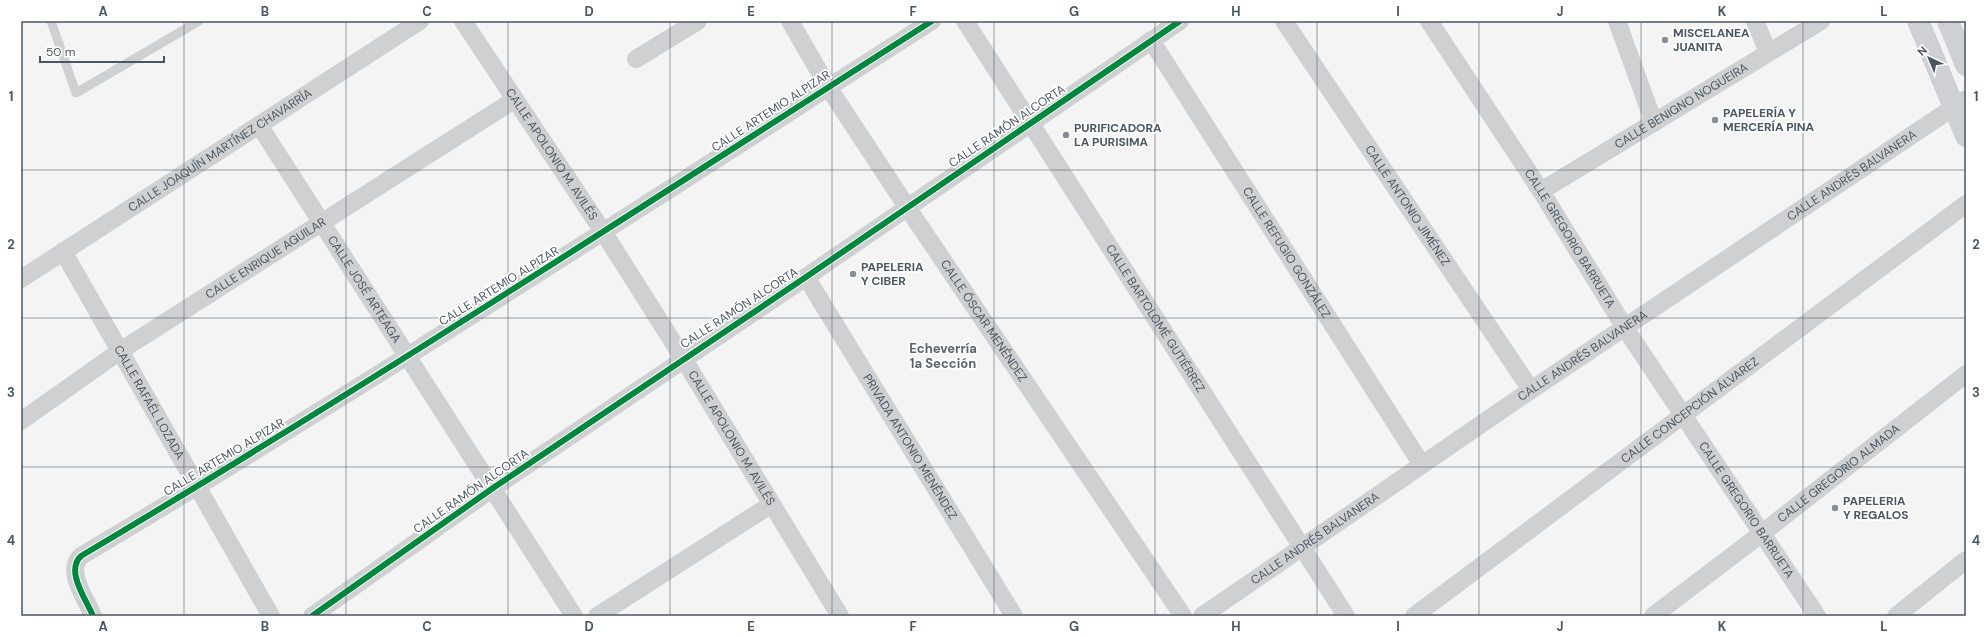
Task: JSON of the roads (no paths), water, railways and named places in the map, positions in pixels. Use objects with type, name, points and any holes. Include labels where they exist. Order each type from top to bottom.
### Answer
[{"type":"street","name":"CALLE JOAQUÍN MARTÍNEZ CHAVARRÍA","points":[[21,279],[420,21]]},
{"type":"street","name":"CALLE APOLONIO M. AVILÉS","points":[[463,21],[514,100],[604,233],[683,358],[840,616]]},
{"type":"street","points":[[636,59],[698,21]]},
{"type":"street","name":"CALLE ÓSCAR MENÉNDEZ","points":[[790,21],[828,87],[907,207],[1183,616]]},
{"type":"street","name":"CALLE ARTEMIO ALPIZAR","points":[[93,616],[74,573],[75,564],[81,556],[197,487],[408,357],[604,233],[932,21]]},
{"type":"street","name":"CALLE RAMÓN ALCORTA","points":[[312,616],[493,488],[683,358],[806,277],[1180,21]]},
{"type":"street","name":"CALLE ANTONIO JIMÉNEZ","points":[[1284,21],[1532,390]]},
{"type":"street","name":"CALLE GREGORIO BARRUETA","points":[[1429,21],[1541,191],[1625,328],[1684,414],[1761,534],[1818,616]]},
{"type":"street","points":[[1617,21],[1654,123]]},
{"type":"street","points":[[1755,21],[1768,52]]},
{"type":"street","name":"CALLE BENIGNO NOGUEIRA","points":[[1541,191],[1821,21]]},
{"type":"street","points":[[1918,21],[1960,103],[1966,136]]},
{"type":"street","points":[[1948,21],[1966,65]]},
{"type":"street","name":"CALLE BARTOLOMÉ GUTIÉRREZ","points":[[969,22],[1031,123],[1346,616]]},
{"type":"street","name":"CALLE REFUGIO GONZÁLEZ","points":[[1151,40],[1422,465]]},
{"type":"street","name":"CALLE ENRIQUE AGUILAR","points":[[21,421],[120,351],[514,100]]},
{"type":"street","name":"CALLE ANDRÉS BALVANERA","points":[[1202,616],[1532,390],[1960,103]]},
{"type":"street","name":"CALLE JOSÉ ARTEAGA","points":[[259,124],[574,616]]},
{"type":"street","name":"CALLE CONCEPCIÓN ÁLVAREZ","points":[[1414,616],[1966,204]]},
{"type":"street","name":"CALLE RAFAÉL LOZADA","points":[[63,251],[271,616]]},
{"type":"street","name":"PRIVADA ANTONIO MENÉNDEZ","points":[[806,277],[1014,616]]},
{"type":"street","name":"CALLE GREGORIO ALMADA","points":[[1653,616],[1966,374]]},
{"type":"street","points":[[597,616],[772,504]]},
{"type":"street","points":[[1896,616],[1966,560]]},
{"type":"lane","points":[[51,21],[76,93],[199,21]]},
{"type":"place","name":"MISCELANEA JUANITA","points":[[1665,40]]},
{"type":"place","name":"PAPELERÍA Y MERCERÍA PINA","points":[[1715,120]]},
{"type":"place","name":"PURIFICADORA LA PURISIMA","points":[[1066,135]]},
{"type":"place","name":"PAPELERIA Y CIBER","points":[[853,274]]},
{"type":"place","name":"PAPELERIA Y REGALOS","points":[[1835,508]]},
{"type":"district","name":"Echeverría 1a Sección","points":[[943,356]]}]
